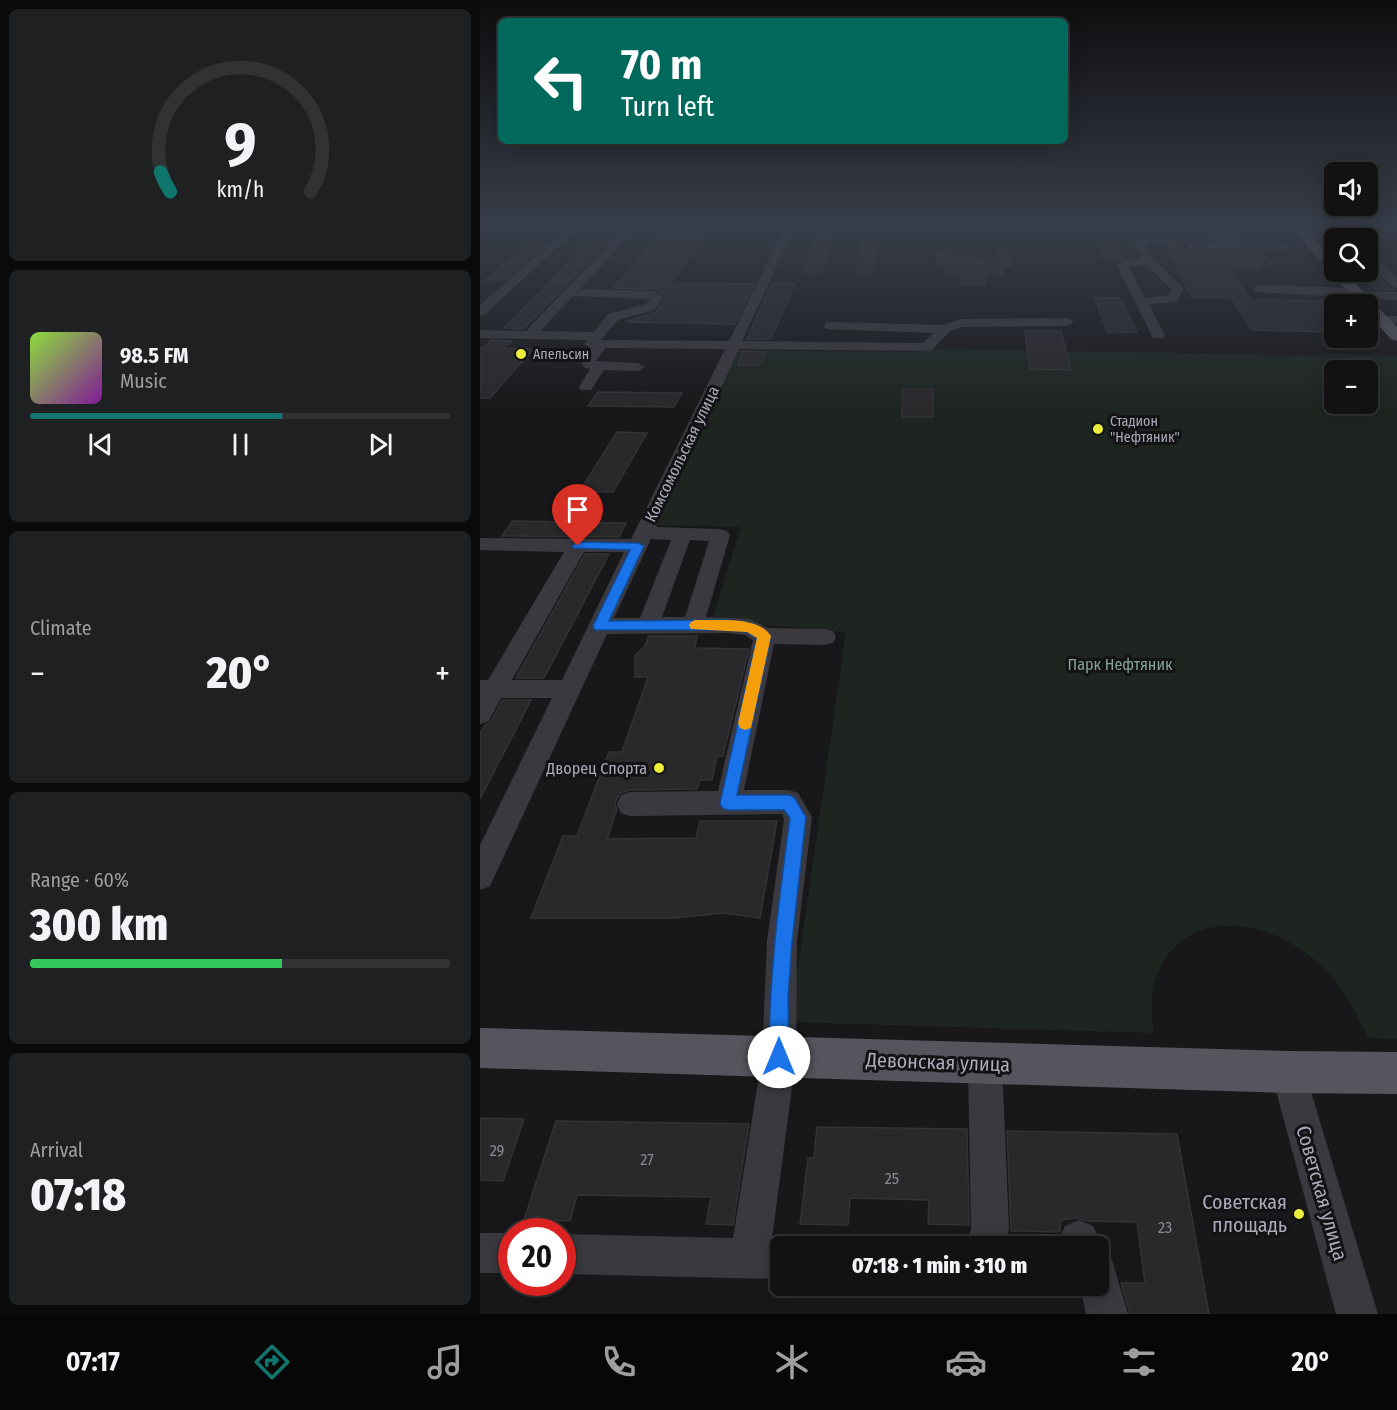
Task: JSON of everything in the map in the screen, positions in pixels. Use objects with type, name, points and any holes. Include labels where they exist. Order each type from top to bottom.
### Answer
[{"type":"main road","points":[[1354,288],[1390,320],[1397,336]]},
{"type":"main road","name":"Девонская улица","points":[[480,1048],[1288,1072],[1397,1073]]},
{"type":"street","points":[[480,312],[506,288]]},
{"type":"street","points":[[530,334],[573,288]]},
{"type":"street","name":"Комсомольская улица","points":[[480,876],[761,288]]},
{"type":"street","points":[[1134,288],[1158,334]]},
{"type":"street","points":[[1141,302],[1174,298],[1177,288]]},
{"type":"street","points":[[1258,289],[1397,296]]},
{"type":"street","points":[[569,292],[654,295],[657,297],[651,307],[613,317],[588,362],[590,365],[599,367],[638,367]]},
{"type":"street","points":[[831,326],[944,329],[961,322],[1067,322]]},
{"type":"street","points":[[480,334],[530,334],[733,347],[927,347],[944,329]]},
{"type":"street","points":[[586,387],[599,367]]},
{"type":"street","points":[[648,626],[683,533]]},
{"type":"street","points":[[480,544],[578,546],[683,533],[716,533],[721,538],[693,625]]},
{"type":"street","points":[[480,714],[487,689],[578,546]]},
{"type":"street","points":[[600,626],[749,627],[765,636],[825,637]]},
{"type":"street","points":[[728,803],[765,636]]},
{"type":"street","points":[[487,689],[570,689]]},
{"type":"street","points":[[576,1254],[765,1258],[779,1057],[778,998],[782,942],[798,817],[789,802],[630,804]]},
{"type":"street","points":[[985,1063],[990,1229],[988,1236]]},
{"type":"street","name":"Советская улица","points":[[1288,1072],[1357,1314]]},
{"type":"street","points":[[480,1252],[498,1253]]},
{"type":"street","points":[[1101,1296],[1107,1314]]},
{"type":"green space","name":"Парк Нефтяник","points":[[915,348],[1397,356],[1397,1039],[1368,1038],[1357,1015],[1337,984],[1311,957],[1292,944],[1271,934],[1249,928],[1226,926],[1205,929],[1186,938],[1169,953],[1157,975],[1153,989],[1153,1033],[790,1022],[846,632],[712,620],[741,527],[656,525],[738,350],[915,352]]},
{"type":"building","points":[[545,288],[563,288],[523,329],[504,328]]},
{"type":"building","points":[[627,288],[753,288],[735,324],[625,322],[656,312],[665,298],[654,289]]},
{"type":"building","points":[[769,288],[793,288],[771,339],[747,339]]},
{"type":"building","points":[[1188,288],[1243,288],[1250,300],[1324,301],[1324,332],[1252,330],[1232,298],[1192,297]]},
{"type":"building","points":[[1095,298],[1121,298],[1137,332],[1108,333]]},
{"type":"building","points":[[1025,331],[1061,331],[1071,370],[1030,369]]},
{"type":"building","points":[[491,340],[512,341],[504,348],[533,349],[490,398],[480,398],[480,348],[484,348]]},
{"type":"building","points":[[742,351],[765,352],[759,365],[738,365]]},
{"type":"building","points":[[903,389],[933,389],[933,417],[902,417]]},
{"type":"building","points":[[598,392],[682,393],[674,407],[588,406]]},
{"type":"building","points":[[617,432],[647,433],[613,492],[580,491]]},
{"type":"building","points":[[512,521],[626,523],[619,537],[502,536]]},
{"type":"building","points":[[585,554],[609,554],[544,678],[516,678]]},
{"type":"building","name":"Дворец Спорта","points":[[649,636],[697,636],[695,648],[749,649],[723,756],[717,756],[712,780],[700,780],[697,789],[630,790],[620,793],[615,803],[617,809],[607,839],[696,838],[700,821],[777,821],[760,918],[724,913],[674,918],[531,918],[563,836],[577,836],[609,752],[622,752],[648,677],[635,677],[635,656],[645,646]]},
{"type":"building","points":[[502,700],[531,700],[480,799],[480,734],[485,725],[491,722]]},
{"type":"building","points":[[480,1118],[524,1119],[503,1181],[480,1180]]},
{"type":"building","points":[[556,1121],[749,1124],[733,1225],[706,1224],[711,1197],[577,1195],[571,1218],[525,1218]]},
{"type":"building","points":[[817,1127],[967,1129],[969,1225],[928,1224],[929,1200],[850,1198],[848,1225],[800,1224],[808,1158],[814,1158]]},
{"type":"building","points":[[1007,1131],[1177,1134],[1209,1314],[1130,1314],[1121,1283],[1145,1283],[1137,1222],[1086,1221],[1078,1218],[1061,1220],[1060,1232],[1011,1231]]},
{"type":"slow traffic","points":[[695,625],[749,627],[765,636],[745,723]]},
{"type":"place","name":"Апельсин","points":[[521,354]]},
{"type":"place","name":"Стадион \"Нефтяник\"","points":[[1098,429]]},
{"type":"place","name":"Дворец Спорта","points":[[659,768]]},
{"type":"place","name":"Советская площадь","points":[[1299,1214]]},
{"type":"route","points":[[578,546],[638,546],[600,626],[728,625],[749,627],[765,636],[728,803],[789,802],[798,817],[782,942],[778,998],[779,1057]]}]
